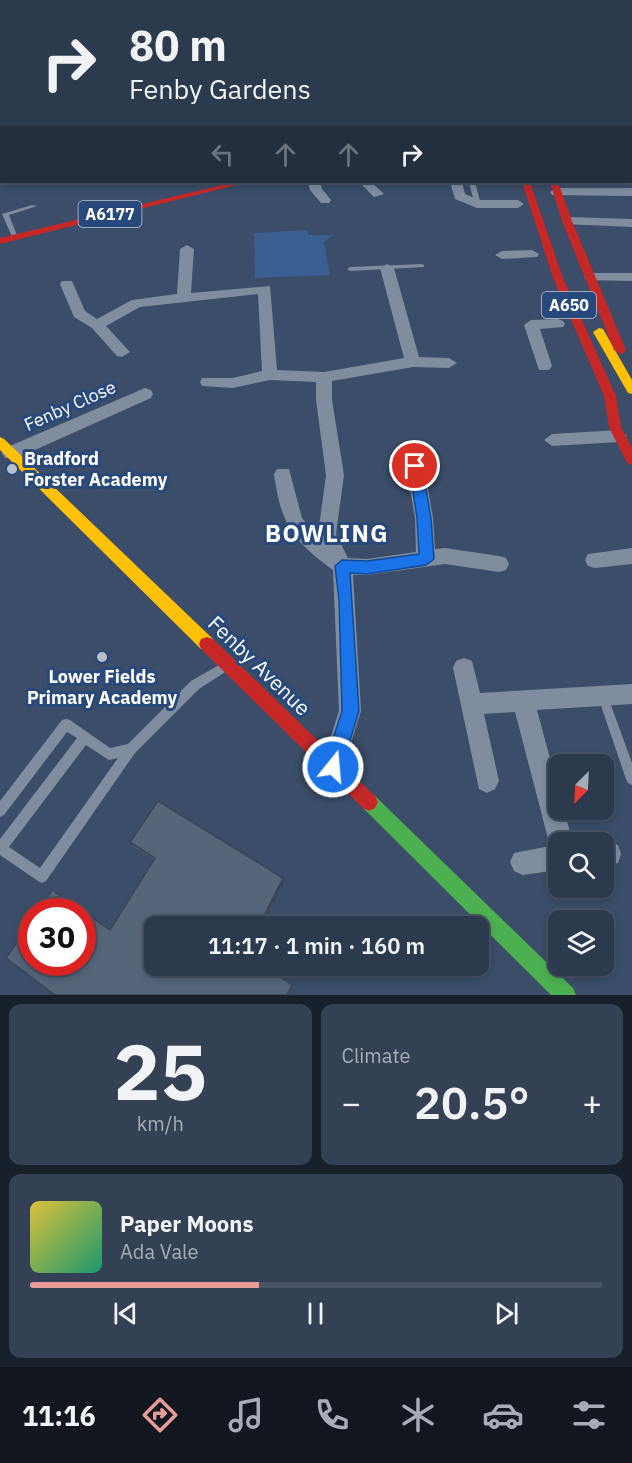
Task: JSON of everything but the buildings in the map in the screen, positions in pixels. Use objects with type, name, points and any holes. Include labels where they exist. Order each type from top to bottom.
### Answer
[{"type":"main road","points":[[513,183],[523,221]]},
{"type":"main road","name":"A650","points":[[526,183],[558,278],[610,396],[617,431],[632,460]]},
{"type":"main road","name":"A650","points":[[543,183],[561,244],[584,306],[632,390]]},
{"type":"main road","name":"A6177","points":[[0,241],[227,184]]},
{"type":"main road","name":"A650","points":[[555,187],[632,380]]},
{"type":"main road","points":[[528,238],[534,259]]},
{"type":"main road","points":[[597,405],[617,431]]},
{"type":"main road","name":"Fenby Avenue","points":[[6,447],[566,995]]},
{"type":"street","points":[[314,183],[316,190],[326,200]]},
{"type":"street","points":[[366,183],[378,194]]},
{"type":"street","points":[[456,183],[459,196],[469,203],[518,204]]},
{"type":"street","points":[[555,187],[632,192]]},
{"type":"street","points":[[567,221],[632,223]]},
{"type":"street","points":[[184,296],[184,266],[187,249]]},
{"type":"street","points":[[502,255],[534,259]]},
{"type":"street","points":[[387,268],[413,362]]},
{"type":"street","points":[[591,277],[632,277]]},
{"type":"street","points":[[67,284],[80,314],[97,325],[122,352]]},
{"type":"street","points":[[97,325],[138,303],[184,296],[230,295],[265,289],[270,375]]},
{"type":"street","points":[[544,366],[531,325],[558,324]]},
{"type":"street","points":[[208,382],[233,383],[270,375],[324,378],[413,362],[449,363]]},
{"type":"street","points":[[324,378],[324,400],[335,475],[327,534],[342,566],[346,600],[350,711],[333,767]]},
{"type":"street","name":"Fenby Close","points":[[6,447],[145,394]]},
{"type":"street","points":[[552,440],[617,431]]},
{"type":"street","points":[[415,466],[424,518],[426,559]]},
{"type":"street","points":[[283,474],[288,510],[300,535],[342,566],[367,567],[445,556],[499,564]]},
{"type":"street","points":[[595,560],[632,556]]},
{"type":"street","points":[[464,668],[487,781]]},
{"type":"street","points":[[471,704],[632,694]]},
{"type":"street","points":[[523,701],[558,832]]},
{"type":"street","points":[[523,862],[548,859]]},
{"type":"lane","points":[[472,183],[477,202],[481,204]]},
{"type":"lane","points":[[15,238],[5,213],[34,206]]},
{"type":"lane","points":[[350,269],[422,266]]},
{"type":"lane","points":[[85,737],[0,848],[42,877],[131,749],[195,685],[228,665]]},
{"type":"lane","points":[[602,696],[632,779]]},
{"type":"lane","points":[[0,811],[66,724],[109,754],[131,749]]},
{"type":"shaded area","points":[[307,230],[308,235],[333,235],[324,242],[330,275],[255,278],[254,233]]},
{"type":"traffic: fast","points":[[369,802],[566,995]]},
{"type":"traffic: slow","points":[[599,332],[632,390]]},
{"type":"traffic: slow","points":[[0,442],[207,644]]},
{"type":"traffic: jam","points":[[0,241],[240,183]]},
{"type":"traffic: jam","points":[[526,183],[558,278],[610,396],[615,427],[632,460]]},
{"type":"traffic: jam","points":[[554,183],[567,221],[620,350]]},
{"type":"traffic: jam","points":[[207,644],[369,802]]},
{"type":"place","name":"Bradford Forster Academy","points":[[12,469]]},
{"type":"place","name":"Lower Fields Primary Academy","points":[[102,657]]},
{"type":"district","name":"BOWLING","points":[[327,534]]},
{"type":"route","points":[[333,767],[350,711],[346,600],[342,566],[367,567],[426,559],[424,518],[415,466]]}]
